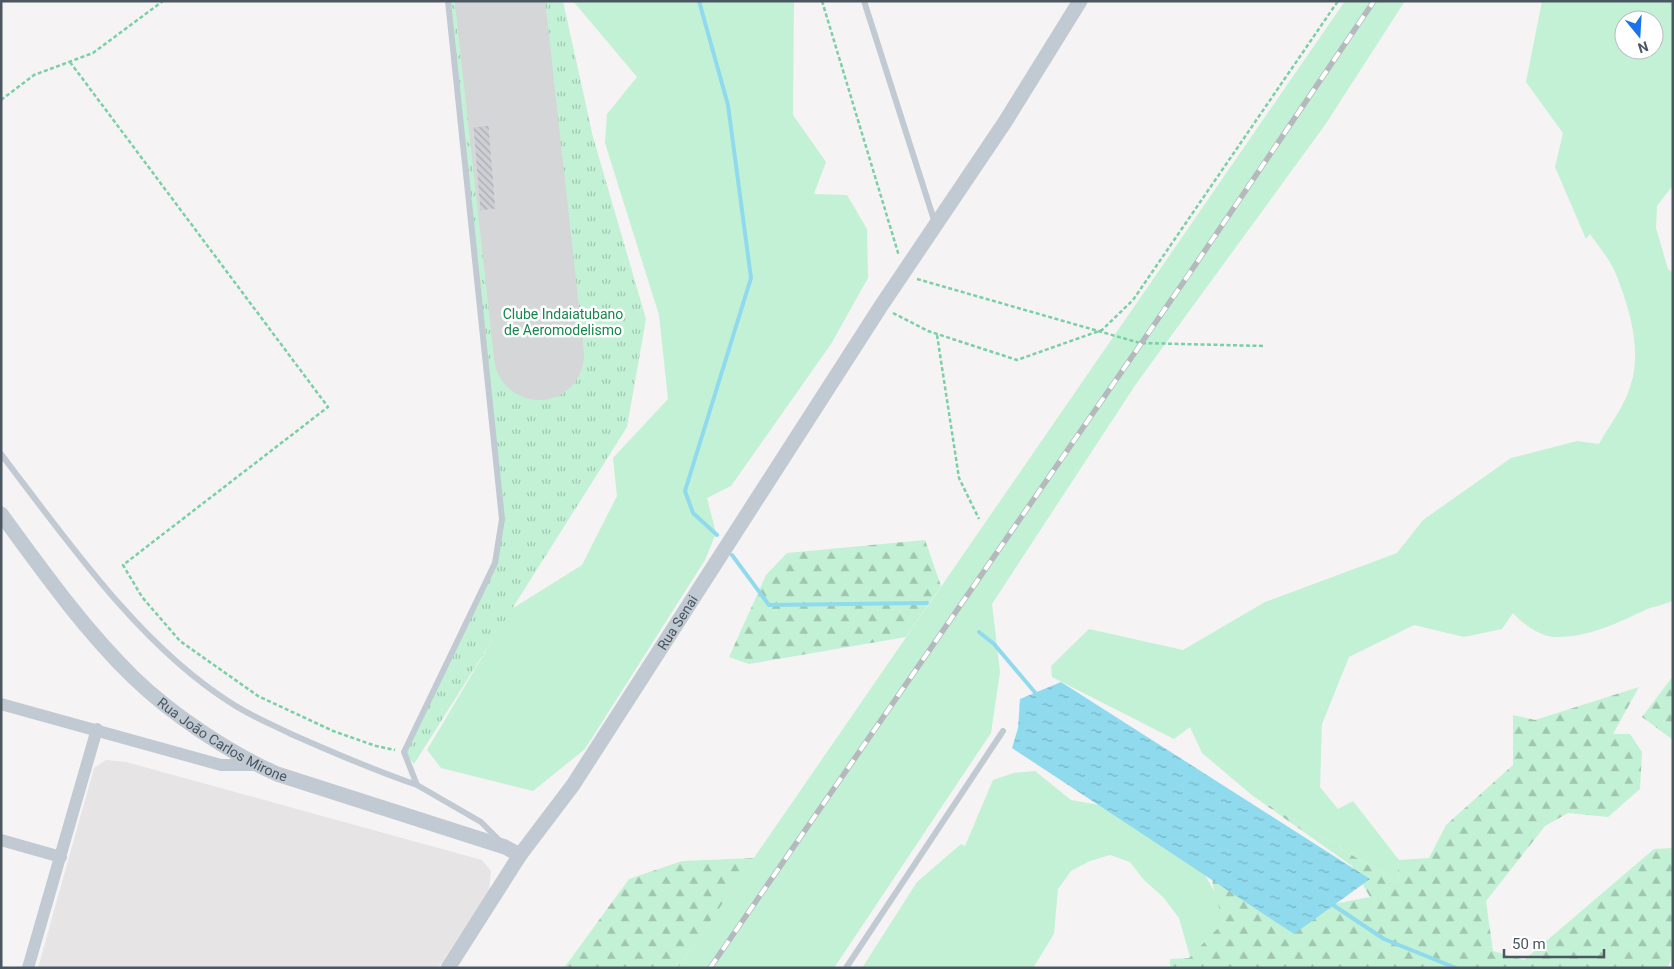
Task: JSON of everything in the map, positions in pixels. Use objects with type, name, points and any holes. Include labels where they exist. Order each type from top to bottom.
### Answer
[{"type":"street","name":"Rua Senai","points":[[448,968],[520,855],[573,785],[881,306],[904,275],[1005,122],[1080,1]]},
{"type":"street","name":"Rua João Carlos Mirone","points":[[1,514],[81,619],[133,677],[188,721],[259,766],[277,774],[505,847],[520,855]]},
{"type":"street","points":[[1,704],[97,729],[221,765],[259,766]]},
{"type":"street","points":[[28,968],[97,729]]},
{"type":"street","points":[[1,840],[61,857]]},
{"type":"lane","points":[[417,785],[404,752],[495,563],[502,519],[448,1]]},
{"type":"lane","points":[[864,1],[936,226]]},
{"type":"lane","points":[[1,454],[125,610],[178,663],[230,703],[263,720],[360,766],[417,785],[481,822],[505,847]]},
{"type":"lane","points":[[846,968],[1003,731]]},
{"type":"path","points":[[1,100],[34,75],[93,53],[163,1]]},
{"type":"path","points":[[822,1],[904,275],[1102,330],[1140,343],[1265,346]]},
{"type":"path","points":[[881,306],[937,334],[1017,360],[1102,330],[1133,300],[1338,1]]},
{"type":"path","points":[[70,62],[328,407],[123,565],[142,597],[180,641],[258,696],[333,731],[376,746],[404,752]]},
{"type":"path","points":[[937,334],[959,478],[979,519]]},
{"type":"shaded area","points":[[106,760],[126,762],[482,860],[491,871],[489,891],[438,968],[38,968],[94,768]]},
{"type":"green space","name":"Clube Indaiatubano de Aeromodelismo","points":[[449,1],[563,1],[593,137],[646,319],[627,427],[414,764],[404,752],[495,563],[502,519]]},
{"type":"green space","points":[[573,1],[794,1],[793,115],[826,162],[814,194],[847,195],[867,229],[868,278],[831,344],[731,486],[707,498],[716,533],[705,560],[585,749],[533,791],[441,768],[427,750],[510,610],[582,565],[617,496],[613,458],[668,399],[659,315],[605,143],[607,114],[637,77]]},
{"type":"green space","points":[[1345,1],[1405,1],[1325,125],[1136,384],[992,604],[1000,672],[991,733],[834,968],[678,968]]},
{"type":"green space","points":[[1542,1],[1673,1],[1673,185],[1657,206],[1656,228],[1668,269],[1673,273],[1673,600],[1603,628],[1568,637],[1544,635],[1527,625],[1513,613],[1502,629],[1464,637],[1414,625],[1349,657],[1322,724],[1320,787],[1338,809],[1353,801],[1399,860],[1397,882],[1253,796],[1202,753],[1190,727],[1174,739],[1052,677],[1051,666],[1089,629],[1183,650],[1265,602],[1397,553],[1423,520],[1511,458],[1577,441],[1599,444],[1621,407],[1631,384],[1635,356],[1634,342],[1629,313],[1613,267],[1590,234],[1586,239],[1555,167],[1563,133],[1526,82]]},
{"type":"green space","points":[[925,540],[941,586],[906,637],[749,664],[729,657],[766,575],[787,553]]},
{"type":"green space","points":[[1673,676],[1673,740],[1642,717]]},
{"type":"green space","points":[[1639,687],[1613,734],[1630,734],[1642,752],[1640,789],[1608,817],[1568,813],[1545,826],[1486,901],[1493,951],[1524,960],[1654,849],[1673,848],[1673,956],[1667,968],[1170,968],[1170,959],[1189,958],[1223,923],[1209,870],[1297,911],[1370,897],[1352,866],[1253,796],[1397,882],[1399,860],[1429,858],[1446,825],[1513,765],[1513,715],[1535,720]]},
{"type":"green space","points":[[1035,771],[1071,800],[1099,805],[1205,875],[1216,894],[1223,923],[1190,957],[1179,918],[1163,897],[1144,880],[1130,862],[1110,855],[1090,861],[1071,871],[1058,889],[1054,934],[1033,968],[862,968],[917,882],[961,844],[965,846],[993,780],[1014,773]]},
{"type":"green space","points":[[754,858],[678,968],[564,968],[629,879],[682,861]]},
{"type":"water","points":[[1061,682],[1370,879],[1294,934],[1012,748],[1018,728],[1020,699]]},
{"type":"building","points":[[489,125],[496,209],[480,211],[473,127]]},
{"type":"waterway","points":[[699,1],[728,105],[751,278],[685,491],[693,513],[717,535]]},
{"type":"waterway","points":[[732,555],[769,605],[927,603]]},
{"type":"waterway","points":[[979,632],[994,644],[1038,696]]},
{"type":"waterway","points":[[1330,903],[1384,939],[1456,968]]},
{"type":"runway","points":[[500,1],[539,355]]},
{"type":"railway","points":[[710,968],[1187,277],[1374,1]]}]
